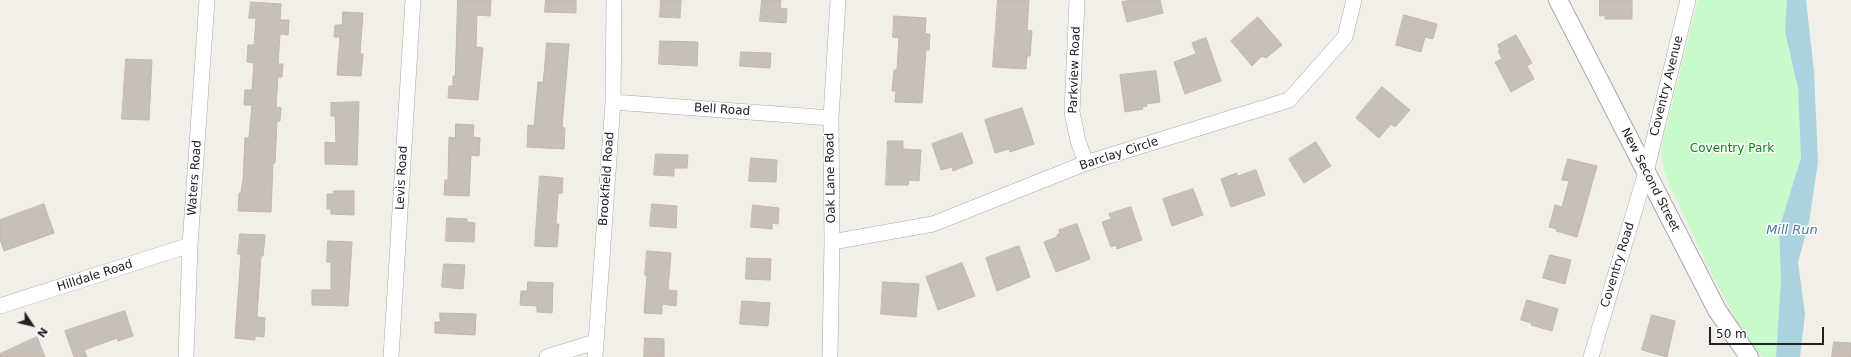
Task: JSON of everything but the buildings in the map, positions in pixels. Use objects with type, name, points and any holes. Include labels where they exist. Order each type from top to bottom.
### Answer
[{"type":"street","name":"Waters Road","points":[[186,357],[190,245],[207,0]]},
{"type":"street","name":"Levis Road","points":[[391,357],[413,0]]},
{"type":"street","name":"Brookfield Road","points":[[595,357],[613,102],[614,0]]},
{"type":"street","name":"Oak Lane Road","points":[[830,357],[832,242],[831,118],[838,0]]},
{"type":"street","name":"Parkview Road","points":[[1077,0],[1072,112],[1078,141],[1086,163]]},
{"type":"street","name":"Barclay Circle","points":[[832,242],[933,224],[1086,163],[1289,100],[1345,36],[1354,0]]},
{"type":"street","name":"New Second Street","points":[[1558,0],[1717,310],[1749,357]]},
{"type":"street","name":"Coventry Avenue","points":[[1646,172],[1688,0]]},
{"type":"street","name":"Bell Road","points":[[613,102],[831,118]]},
{"type":"street","name":"Coventry Road","points":[[1591,357],[1646,172]]},
{"type":"street","name":"Hilldale Road","points":[[0,306],[190,245]]},
{"type":"street","points":[[547,357],[595,342]]},
{"type":"green space","name":"Coventry Park","points":[[1698,0],[1787,0],[1785,32],[1798,88],[1801,158],[1779,229],[1781,280],[1776,357],[1762,357],[1735,316],[1701,251],[1669,184],[1663,166],[1661,148]]},
{"type":"water","name":"Mill Run","points":[[1787,0],[1806,0],[1814,72],[1818,162],[1809,222],[1798,262],[1805,314],[1800,357],[1776,357],[1781,280],[1779,229],[1801,158],[1798,88],[1785,32]]}]
